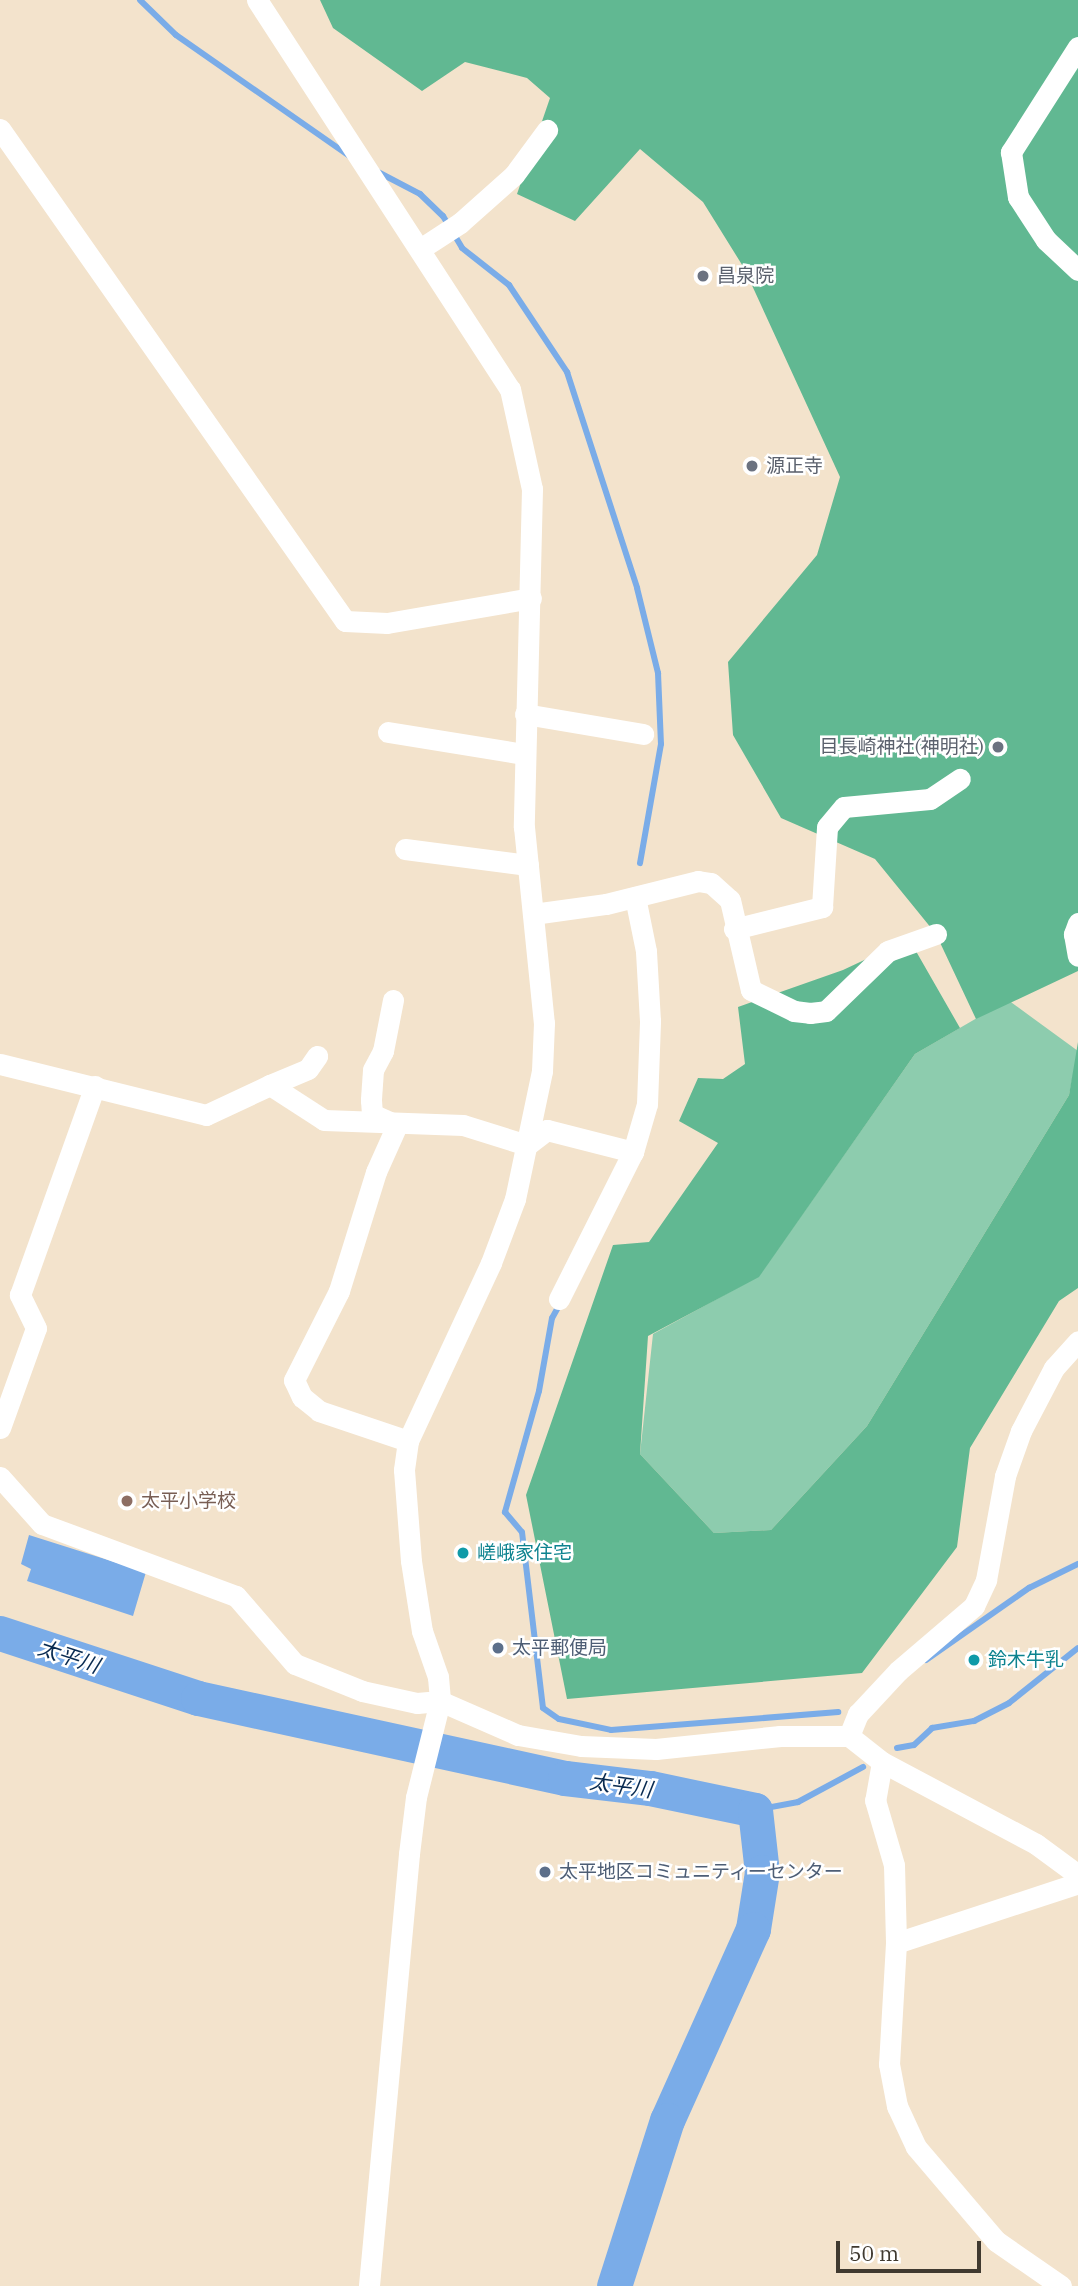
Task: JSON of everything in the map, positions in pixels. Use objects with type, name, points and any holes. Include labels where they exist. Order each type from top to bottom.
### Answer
[{"type":"street","points":[[257,0],[510,389],[532,489],[531,598],[524,754],[528,865],[544,1023],[542,1071],[515,1199],[491,1263],[408,1441],[404,1470],[411,1561],[422,1631],[438,1677],[439,1707],[418,1789],[369,2286]]},
{"type":"street","points":[[1078,47],[1011,152],[1018,197],[1046,240],[1078,270]]},
{"type":"street","points":[[0,129],[345,621],[387,623],[531,598]]},
{"type":"street","points":[[420,249],[460,223],[514,175],[547,130]]},
{"type":"street","points":[[525,714],[643,734]]},
{"type":"street","points":[[388,732],[524,754]]},
{"type":"street","points":[[734,929],[821,907],[827,827],[844,807],[930,799],[960,779]]},
{"type":"street","points":[[405,849],[528,865]]},
{"type":"street","points":[[533,914],[635,897],[698,881],[711,883],[730,900],[734,929],[751,990],[794,1011],[810,1013],[826,1012],[888,951],[936,934]]},
{"type":"street","points":[[559,1298],[633,1153],[647,1104],[650,1021],[646,951],[635,897]]},
{"type":"street","points":[[1078,923],[1074,934],[1078,956]]},
{"type":"street","points":[[393,1000],[383,1051],[373,1070],[371,1100],[372,1114],[397,1125]]},
{"type":"street","points":[[0,1064],[206,1115],[308,1069],[317,1056]]},
{"type":"street","points":[[270,1085],[324,1120],[354,1118],[397,1125],[463,1125],[527,1145]]},
{"type":"street","points":[[0,1428],[36,1328],[20,1295],[94,1086]]},
{"type":"street","points":[[397,1125],[376,1172],[339,1291],[295,1380],[302,1397],[319,1412],[408,1441]]},
{"type":"street","points":[[527,1145],[547,1130],[633,1153]]},
{"type":"street","points":[[849,1736],[858,1714],[898,1671],[974,1606],[986,1580],[1005,1476],[1021,1431],[1054,1368],[1078,1341]]},
{"type":"street","points":[[0,1477],[42,1524],[236,1596],[295,1664],[362,1691],[439,1707],[518,1735],[582,1746],[656,1749],[780,1736],[849,1736],[883,1762],[1036,1844],[1078,1875]]},
{"type":"street","points":[[883,1762],[875,1800],[894,1864],[896,1943],[889,2064],[897,2106],[916,2147],[996,2241],[1061,2286]]},
{"type":"street","points":[[896,1943],[1078,1883]]},
{"type":"green space","points":[[320,0],[1078,0],[1078,971],[976,1019],[936,934],[875,859],[781,818],[733,735],[728,662],[817,555],[840,477],[744,268],[703,202],[640,149],[575,221],[517,194],[550,98],[527,78],[465,62],[422,91],[333,28]]},
{"type":"green space","points":[[909,939],[960,1028],[915,1054],[759,1277],[648,1336],[640,1454],[714,1533],[771,1530],[867,1426],[1069,1095],[1078,1042],[1078,1288],[1059,1301],[970,1448],[957,1547],[862,1673],[567,1699],[526,1495],[613,1245],[649,1242],[718,1143],[679,1121],[698,1078],[723,1079],[745,1064],[738,1007],[843,970]]},
{"type":"green space","points":[[1008,1000],[1078,1051],[1069,1095],[867,1426],[771,1530],[714,1533],[640,1454],[653,1334],[759,1276],[915,1054]]},
{"type":"water","points":[[29,1535],[146,1572],[133,1616],[27,1581],[31,1569],[21,1564]]},
{"type":"waterway","points":[[140,0],[176,35],[351,157]]},
{"type":"waterway","points":[[376,171],[420,194],[443,216],[462,248],[509,285],[567,372],[637,588],[658,673],[661,744],[640,863]]},
{"type":"waterway","points":[[561,1302],[552,1318],[539,1391],[505,1512],[522,1532],[543,1708],[559,1719],[611,1730],[838,1712]]},
{"type":"waterway","points":[[926,1660],[1029,1588],[1078,1564]]},
{"type":"waterway","name":"太平川","points":[[0,1633],[198,1698],[565,1778],[650,1788],[755,1810],[762,1872],[753,1929],[667,2120],[614,2286]]},
{"type":"waterway","points":[[897,1748],[914,1745],[932,1728],[974,1721],[1009,1703],[1078,1648]]},
{"type":"waterway","points":[[755,1810],[798,1802],[863,1767]]},
{"type":"place","name":"昌泉院","points":[[703,276]]},
{"type":"place","name":"源正寺","points":[[752,466]]},
{"type":"place","name":"目長崎神社(神明社)","points":[[998,747]]},
{"type":"place","name":"太平小学校","points":[[127,1501]]},
{"type":"place","name":"嵯峨家住宅","points":[[463,1553]]},
{"type":"place","name":"太平郵便局","points":[[498,1648]]},
{"type":"place","name":"鈴木牛乳","points":[[974,1660]]},
{"type":"place","name":"太平地区コミュニティーセンター","points":[[545,1872]]}]
